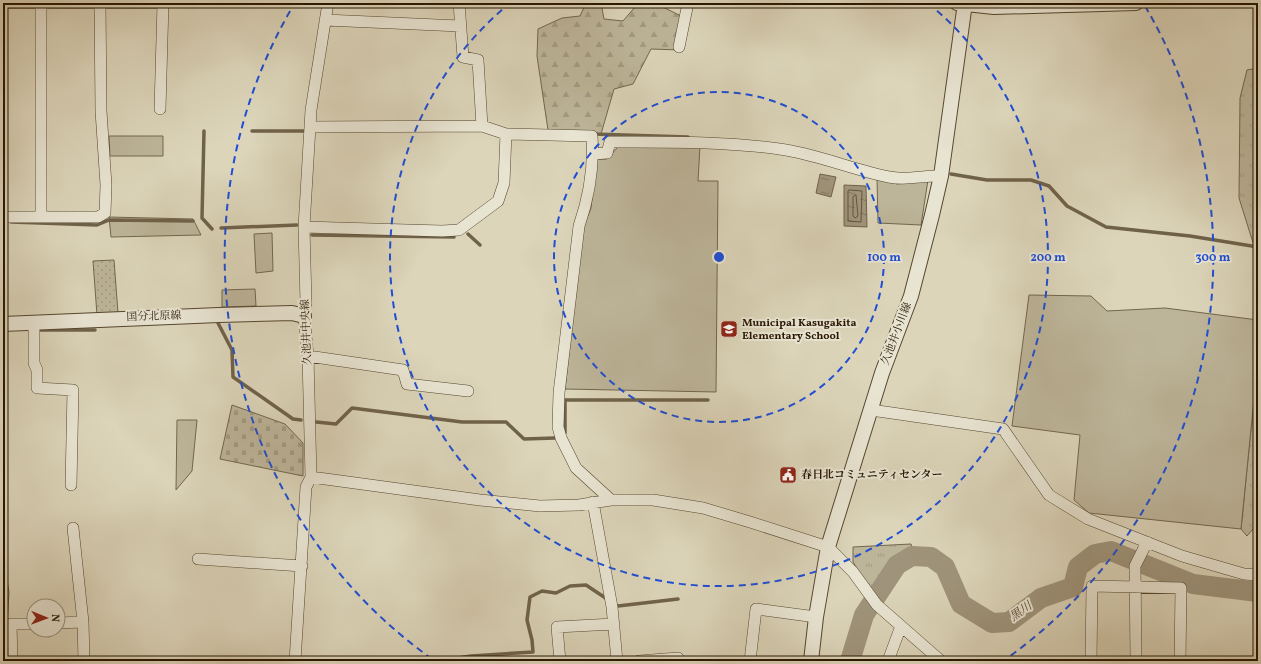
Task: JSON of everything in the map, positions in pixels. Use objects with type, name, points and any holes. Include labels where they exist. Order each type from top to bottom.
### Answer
[{"type":"street","points":[[3,3],[164,3],[160,109]]},
{"type":"street","points":[[41,3],[41,217]]},
{"type":"street","points":[[3,216],[98,217],[105,213],[106,185],[100,111],[100,3]]},
{"type":"street","name":"久池井中央線","points":[[295,661],[306,487],[311,477],[308,356],[304,316],[306,302],[304,227],[311,110],[328,3]]},
{"type":"street","points":[[459,3],[463,56],[478,60],[482,126]]},
{"type":"street","points":[[679,47],[688,3]]},
{"type":"street","points":[[962,4],[994,7],[1136,3]]},
{"type":"street","name":"久池井小川線","points":[[812,661],[816,617],[828,547],[882,373],[911,296],[941,176],[962,4]]},
{"type":"street","points":[[325,20],[460,26]]},
{"type":"street","points":[[310,127],[482,126],[506,134],[592,136],[593,154],[587,204],[579,226],[559,393],[558,427],[560,438],[576,468],[610,500]]},
{"type":"street","points":[[304,227],[442,231],[458,230],[498,200],[504,184],[506,134]]},
{"type":"street","points":[[593,154],[607,153],[610,142],[704,142],[787,151],[891,178],[911,179],[927,175],[941,176]]},
{"type":"street","name":"国分北原線","points":[[3,324],[292,313],[304,316]]},
{"type":"street","points":[[34,322],[34,363],[37,388],[73,390],[71,485]]},
{"type":"street","points":[[308,356],[403,370],[407,384],[468,391]]},
{"type":"street","points":[[871,410],[1003,429],[1049,495],[1088,519],[1182,556],[1244,574],[1258,575]]},
{"type":"street","points":[[311,477],[498,502],[540,506],[578,505],[610,500],[653,500],[703,508],[828,547],[853,572],[877,605],[941,661]]},
{"type":"street","points":[[593,502],[614,624],[617,661]]},
{"type":"street","points":[[73,528],[83,622],[84,661]]},
{"type":"street","points":[[1136,661],[1135,566],[1146,542]]},
{"type":"street","points":[[198,560],[302,566]]},
{"type":"street","points":[[1092,661],[1092,586],[1181,588],[1180,661]]},
{"type":"street","points":[[750,661],[756,609],[816,617]]},
{"type":"street","points":[[66,623],[83,622]]},
{"type":"street","points":[[12,661],[11,624],[26,624]]},
{"type":"street","points":[[560,661],[557,627],[614,624]]},
{"type":"street","points":[[888,661],[901,626]]},
{"type":"street","points":[[639,661],[678,658],[678,661]]},
{"type":"green space","points":[[586,3],[601,3],[604,19],[623,21],[635,7],[663,7],[687,19],[680,50],[651,49],[633,84],[614,89],[601,134],[548,130],[537,56],[538,29],[562,18],[580,16]]},
{"type":"green space","points":[[1258,68],[1258,251],[1255,249],[1239,198],[1240,98],[1247,70]]},
{"type":"green space","points":[[109,136],[163,136],[163,156],[110,156]]},
{"type":"green space","points":[[700,146],[698,181],[718,181],[716,392],[565,389],[582,231],[591,208],[596,159],[607,159],[618,147]]},
{"type":"green space","points":[[877,178],[897,184],[928,180],[921,225],[878,223]]},
{"type":"green space","points":[[109,217],[193,219],[201,235],[111,237]]},
{"type":"green space","points":[[272,233],[273,271],[256,273],[254,234]]},
{"type":"green space","points":[[114,260],[118,313],[97,315],[93,261]]},
{"type":"green space","points":[[255,289],[256,306],[222,307],[222,290]]},
{"type":"green space","points":[[1029,295],[1091,296],[1107,311],[1165,308],[1258,320],[1258,359],[1241,529],[1089,513],[1074,500],[1080,435],[1012,426]]},
{"type":"green space","points":[[1258,359],[1258,523],[1247,536],[1241,529]]},
{"type":"green space","points":[[232,405],[285,424],[303,443],[303,476],[220,459]]},
{"type":"green space","points":[[177,420],[197,420],[192,471],[176,490]]},
{"type":"green space","points":[[911,544],[914,552],[893,559],[871,591],[853,562],[853,547]]},
{"type":"green space","points":[[3,556],[9,592],[7,661],[3,661]]},
{"type":"water","points":[[820,174],[836,177],[831,197],[816,193]]},
{"type":"water","points":[[844,185],[866,186],[867,227],[844,226]]},
{"type":"waterway","points":[[204,131],[202,218],[212,229]]},
{"type":"waterway","points":[[252,131],[303,131]]},
{"type":"waterway","points":[[592,134],[688,137]]},
{"type":"waterway","points":[[951,174],[987,180],[1031,180],[1049,186],[1067,206],[1106,227],[1190,236],[1258,247]]},
{"type":"waterway","points":[[11,222],[97,225],[109,220],[193,221]]},
{"type":"waterway","points":[[221,228],[297,225]]},
{"type":"waterway","points":[[468,234],[480,245]]},
{"type":"waterway","points":[[312,235],[454,237]]},
{"type":"waterway","points":[[218,323],[232,350],[233,377],[293,419],[301,420]]},
{"type":"waterway","points":[[39,330],[95,330]]},
{"type":"waterway","points":[[565,433],[565,400],[708,400]]},
{"type":"waterway","points":[[316,422],[336,424],[352,408],[462,422],[506,422],[524,439],[555,438]]},
{"type":"waterway","name":"黒川","points":[[850,661],[864,615],[897,565],[912,556],[931,557],[945,567],[961,604],[992,623],[1009,622],[1041,598],[1073,587],[1078,567],[1095,554],[1111,551],[1193,584],[1258,592]]},
{"type":"waterway","points":[[439,661],[471,656],[533,652],[532,640],[527,620],[530,597],[542,591],[556,593],[570,586],[586,585],[607,599]]},
{"type":"waterway","points":[[614,604],[618,606],[678,599]]},
{"type":"place","name":"Municipal Kasugakita Elementary School","points":[[729,329]]},
{"type":"place","name":"春日北コミュニティセンター","points":[[788,475]]}]
